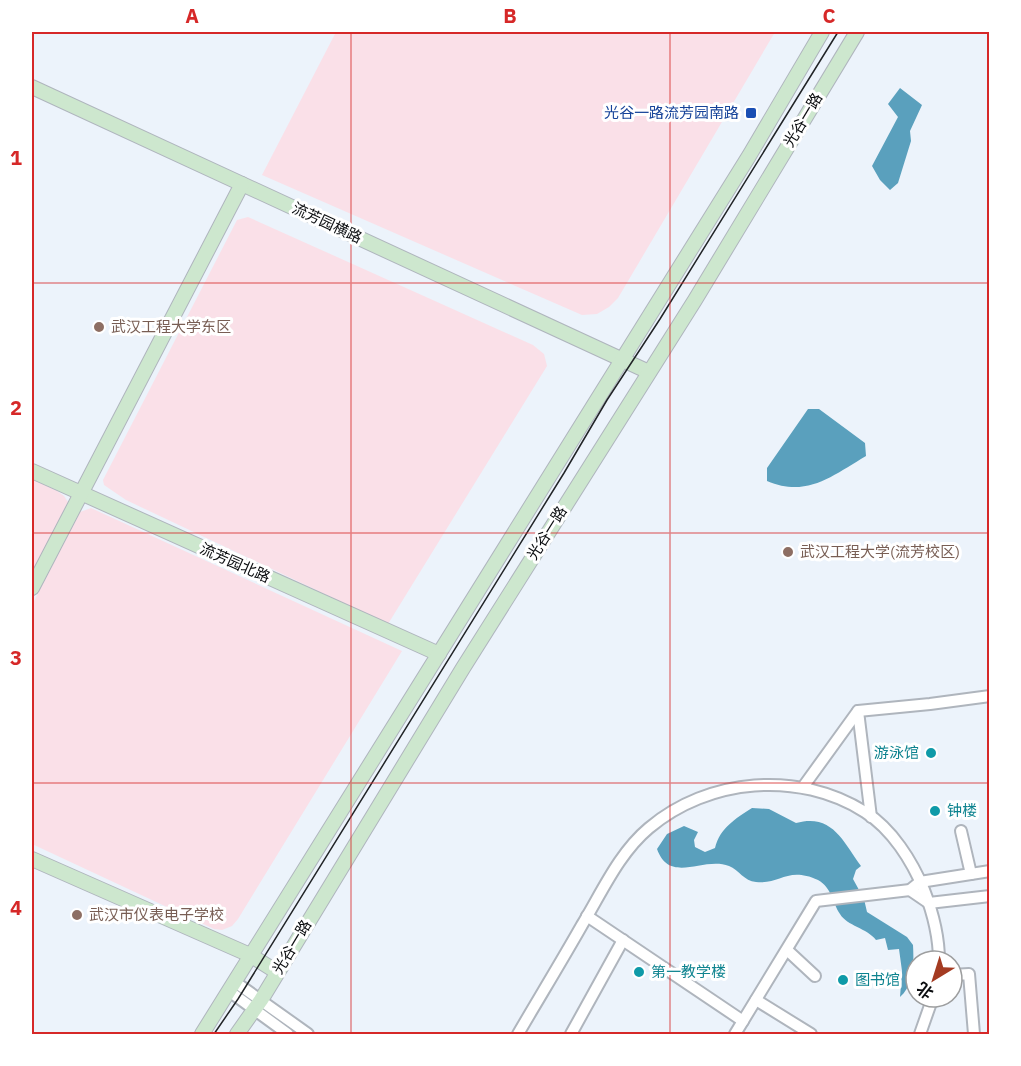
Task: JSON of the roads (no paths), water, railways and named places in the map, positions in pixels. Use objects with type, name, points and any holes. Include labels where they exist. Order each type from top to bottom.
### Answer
[{"type":"main road","name":"光谷一路","points":[[202,1035],[749,156],[822,32]]},
{"type":"main road","name":"光谷一路","points":[[237,1035],[463,668],[695,300],[857,32]]},
{"type":"main road","name":"流芳园横路","points":[[32,87],[649,372]]},
{"type":"main road","points":[[32,588],[242,184]]},
{"type":"main road","name":"流芳园北路","points":[[32,471],[438,654]]},
{"type":"main road","points":[[32,859],[250,955],[277,972]]},
{"type":"street","points":[[858,711],[931,709],[990,696]]},
{"type":"street","points":[[803,787],[858,711]]},
{"type":"street","points":[[858,711],[871,817]]},
{"type":"street","points":[[521,1034],[615,868],[637,839],[662,818],[683,805],[706,795],[733,789],[766,785],[803,787],[846,801],[871,817],[901,848],[920,882],[929,903],[938,949]]},
{"type":"street","points":[[961,831],[971,874]]},
{"type":"street","points":[[735,1035],[816,901],[910,890],[920,882],[990,871]]},
{"type":"street","points":[[910,890],[929,903],[990,896]]},
{"type":"street","points":[[587,916],[743,1021]]},
{"type":"street","points":[[571,1035],[623,940]]},
{"type":"street","points":[[787,950],[815,976]]},
{"type":"street","points":[[964,974],[969,974],[974,1035]]},
{"type":"street","points":[[232,987],[257,1005],[308,1035]]},
{"type":"street","points":[[756,1000],[812,1035]]},
{"type":"street","points":[[257,1005],[288,1035]]},
{"type":"street","points":[[920,1035],[929,1009]]},
{"type":"water","points":[[900,88],[922,105],[910,131],[911,141],[898,183],[890,190],[880,180],[872,166],[898,117],[888,104]]},
{"type":"water","points":[[808,409],[819,409],[865,443],[866,456],[830,477],[807,486],[781,486],[767,481],[767,468]]},
{"type":"water","points":[[752,808],[769,809],[796,823],[819,822],[835,831],[861,866],[856,870],[853,879],[864,899],[867,912],[907,937],[913,945],[913,949],[904,949],[904,993],[900,997],[902,971],[899,949],[888,950],[885,938],[876,940],[843,918],[823,883],[799,875],[756,882],[748,880],[729,866],[719,864],[679,868],[663,860],[657,849],[667,834],[684,826],[698,832],[694,840],[695,847],[705,852],[715,848],[724,829]]},
{"type":"tram line","points":[[214,1034],[238,999],[607,400],[660,319],[838,32]]},
{"type":"place","name":"光谷一路流芳园南路","points":[[751,113]]},
{"type":"place","name":"武汉工程大学东区","points":[[99,327]]},
{"type":"place","name":"武汉工程大学(流芳校区)","points":[[788,552]]},
{"type":"place","name":"游泳馆","points":[[931,753]]},
{"type":"place","name":"钟楼","points":[[935,811]]},
{"type":"place","name":"武汉市仪表电子学校","points":[[77,915]]},
{"type":"place","name":"第一教学楼","points":[[639,972]]},
{"type":"place","name":"图书馆","points":[[843,980]]}]
